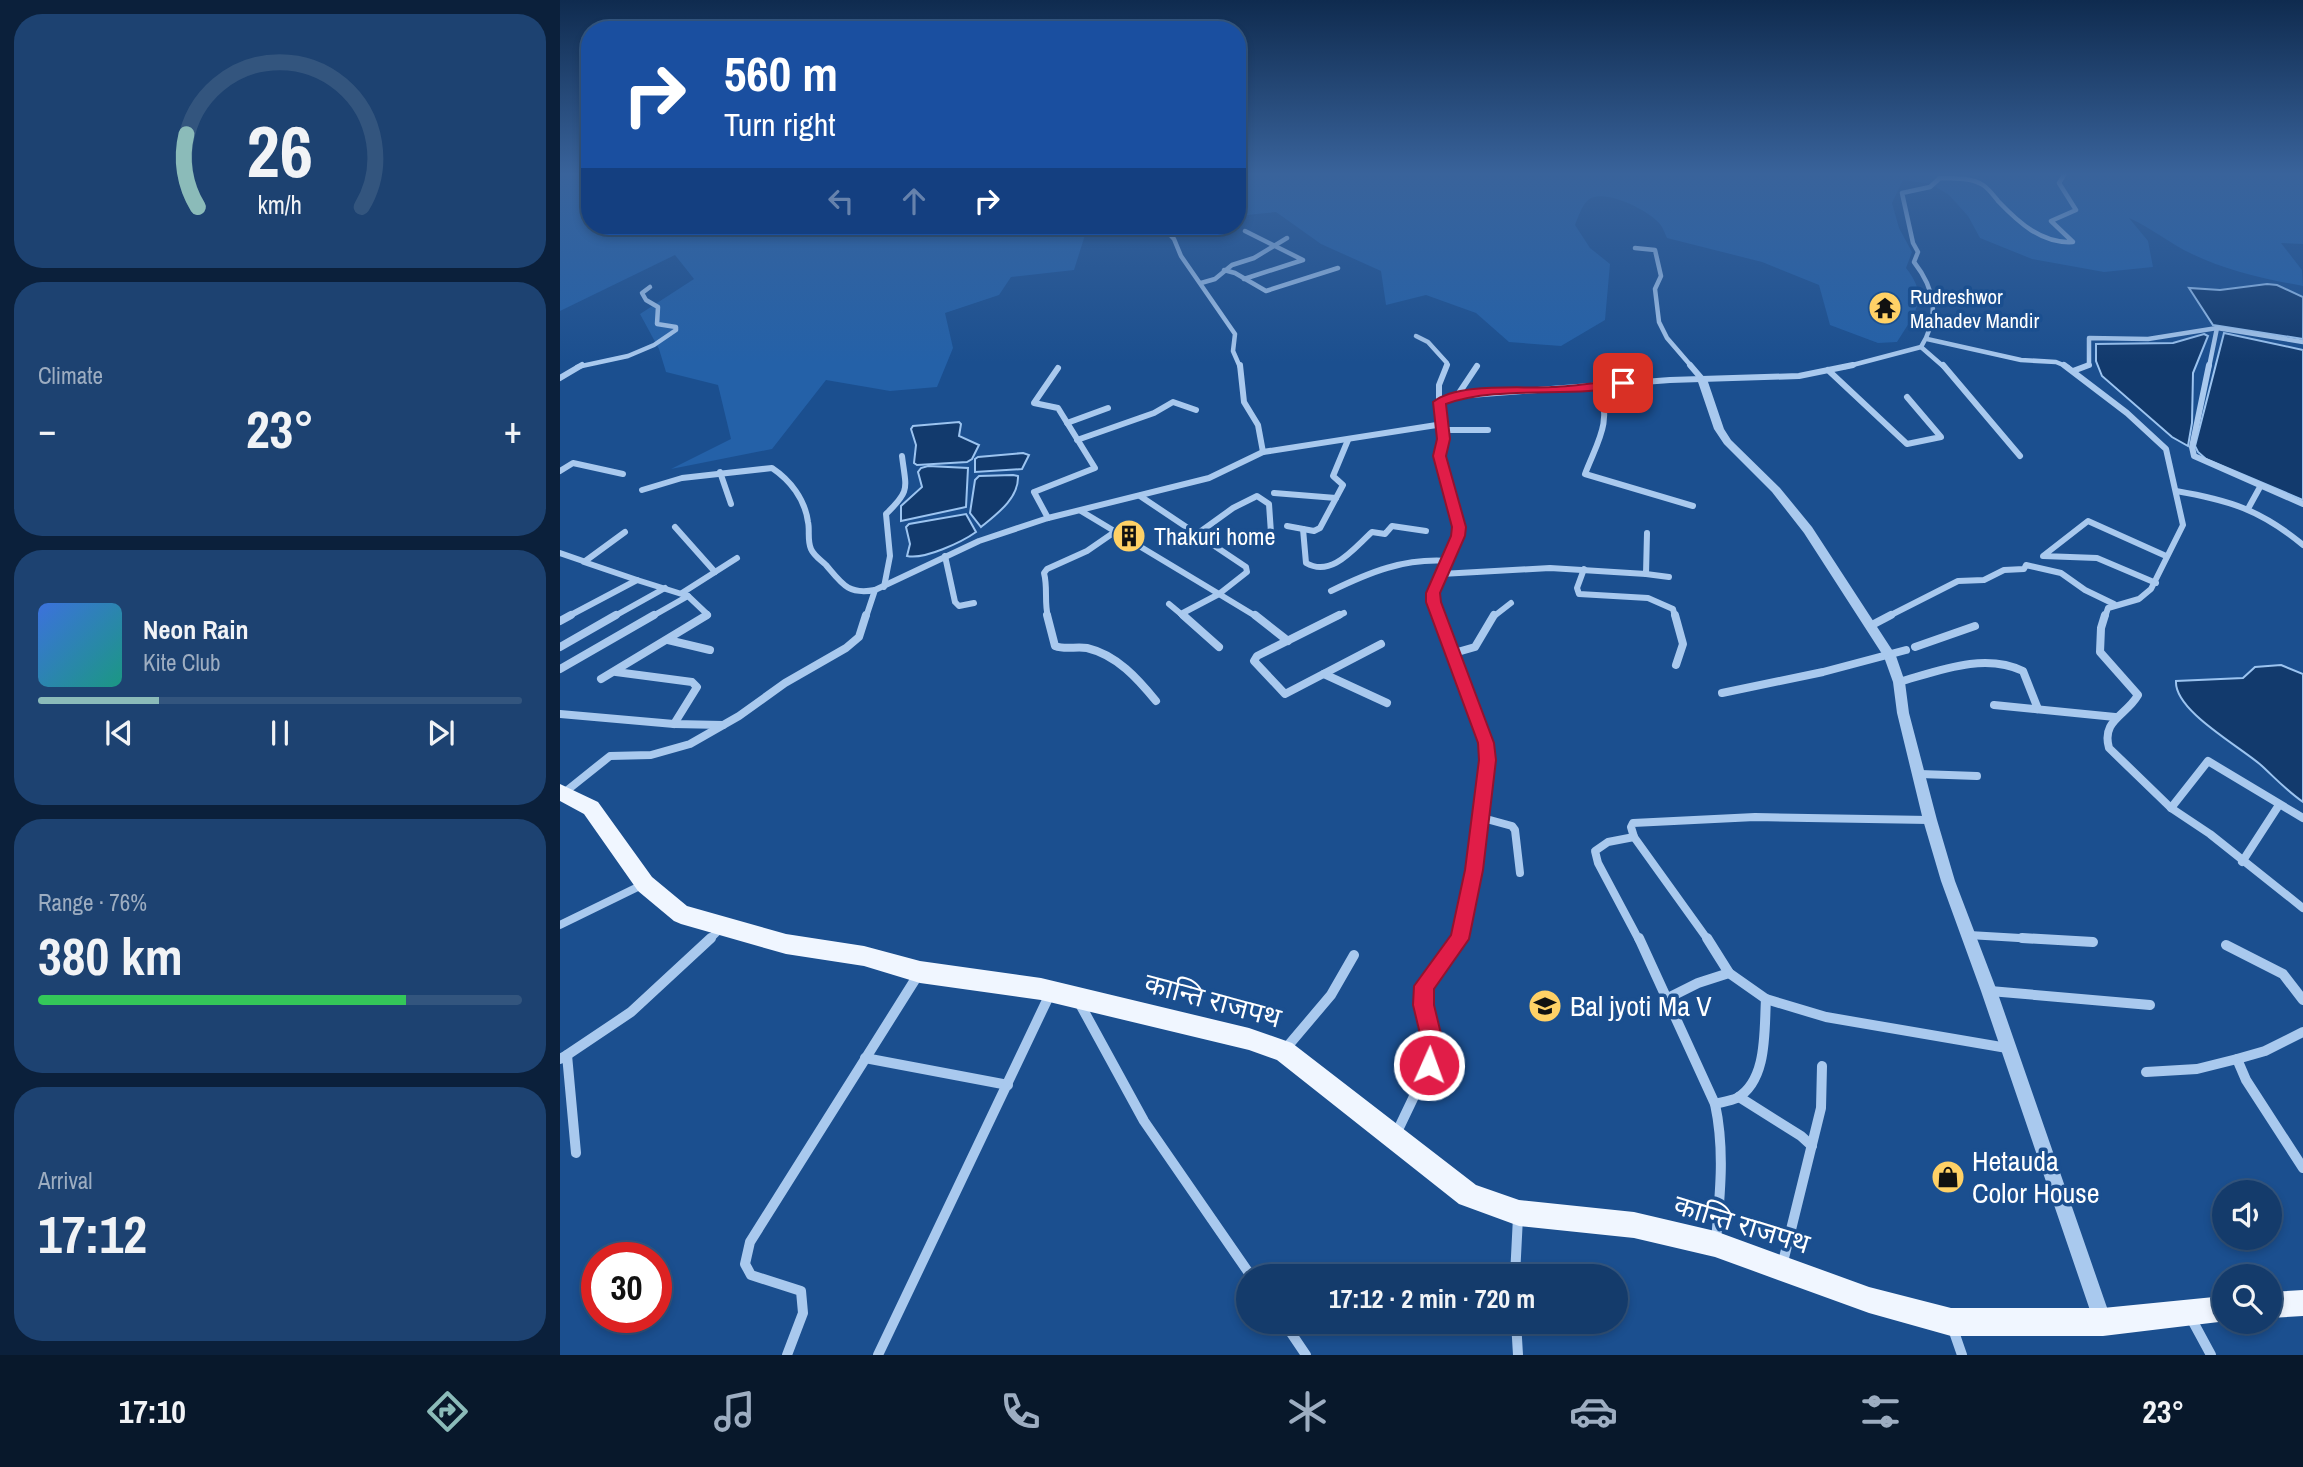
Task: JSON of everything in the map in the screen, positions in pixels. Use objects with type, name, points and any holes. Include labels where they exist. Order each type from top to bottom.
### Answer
[{"type":"main road","name":"कान्ति राजपथ","points":[[562,792],[591,808],[645,884],[681,914],[786,944],[864,957],[920,972],[1051,992],[1249,1039],[1284,1051],[1468,1195],[1519,1213],[1634,1225],[1715,1244],[1782,1266],[1869,1300],[1951,1322],[2103,1322],[2212,1310]]},
{"type":"main road","points":[[2282,1304],[2303,1303]]},
{"type":"street","points":[[1171,235],[1181,256],[1235,334],[1233,351],[1240,366],[1244,402],[1258,425],[1263,452]]},
{"type":"street","points":[[1244,279],[1303,260],[1255,235]]},
{"type":"street","points":[[1439,402],[1457,396],[1600,385],[1799,376],[1921,347],[1927,339],[1932,309],[1925,276],[1914,262],[1918,252],[1911,235]]},
{"type":"street","points":[[2039,235],[2051,241],[2070,244],[2073,242],[2067,235]]},
{"type":"street","points":[[1201,283],[1215,279],[1224,271],[1287,238]]},
{"type":"street","points":[[1635,248],[1655,250],[1661,276],[1655,289],[1659,322],[1667,338],[1702,379],[1719,429],[1727,442],[1776,490],[1808,530],[1890,656],[1899,682],[1903,713],[1930,820],[2103,1322]]},
{"type":"street","points":[[1224,271],[1266,291],[1338,268]]},
{"type":"street","points":[[560,378],[576,365],[622,357],[668,337],[676,330],[677,327],[657,324],[658,307],[646,300],[642,293],[650,287]]},
{"type":"street","points":[[2073,371],[2089,365],[2089,338],[2148,340],[2217,328],[2303,342]]},
{"type":"street","points":[[2217,328],[2192,447],[2194,456],[2303,504]]},
{"type":"street","points":[[1394,1138],[1429,1065],[1432,1042],[1423,1005],[1424,986],[1460,939],[1474,870],[1488,760],[1486,743],[1434,602],[1433,593],[1458,536],[1459,527],[1439,456],[1443,427],[1439,379],[1447,368],[1447,363],[1428,341],[1416,336]]},
{"type":"street","points":[[1927,339],[2021,360],[2056,362],[2073,371],[2166,449],[2183,524],[2181,536],[2166,556],[2156,583],[2149,593],[2139,599],[2114,604],[2108,608],[2101,628],[2100,652],[2138,695],[2134,703],[2115,717],[2106,737],[2109,748],[2171,808],[2210,834],[2303,908]]},
{"type":"street","points":[[1921,347],[1940,362],[2020,456]]},
{"type":"street","points":[[1457,396],[1477,366]]},
{"type":"street","points":[[1048,518],[1034,492],[1095,468],[1058,408],[1034,403],[1058,368]]},
{"type":"street","points":[[1828,370],[1908,444],[1941,437],[1907,397]]},
{"type":"street","points":[[1600,385],[1606,407],[1606,421],[1585,474],[1693,506]]},
{"type":"street","points":[[1077,440],[1154,413],[1172,402],[1196,410]]},
{"type":"street","points":[[1067,423],[1108,408]]},
{"type":"street","points":[[642,490],[682,478],[772,468],[778,471],[805,507],[809,545],[813,554],[840,586],[849,592],[863,593],[886,586],[944,556],[1048,518],[1209,478],[1263,452],[1443,427],[1488,430]]},
{"type":"street","points":[[1287,526],[1314,531],[1320,528],[1343,485],[1334,479],[1334,470],[1348,440]]},
{"type":"street","points":[[886,586],[890,556],[886,514],[904,496],[906,488],[902,456]]},
{"type":"street","points":[[560,471],[573,463],[623,474]]},
{"type":"street","points":[[720,472],[730,503]]},
{"type":"street","points":[[2249,507],[2260,487]]},
{"type":"street","points":[[2176,491],[2222,498],[2249,507],[2275,520],[2303,545]]},
{"type":"street","points":[[1274,493],[1336,498]]},
{"type":"street","points":[[1140,496],[1248,569],[1219,594],[1181,614]]},
{"type":"street","points":[[1197,534],[1233,508],[1257,496],[1269,504],[1271,533]]},
{"type":"street","points":[[1081,511],[1244,607],[1288,641]]},
{"type":"street","points":[[2156,583],[2097,558],[2043,556],[2088,521],[2166,556]]},
{"type":"street","points":[[1303,529],[1306,563],[1311,568],[1325,568],[1341,559],[1372,532],[1385,534],[1392,526],[1426,531]]},
{"type":"street","points":[[675,527],[715,572]]},
{"type":"street","points":[[1116,531],[1087,551],[1046,569],[1044,573],[1048,587],[1045,606],[1055,646],[1060,649],[1086,647],[1130,670],[1156,701]]},
{"type":"street","points":[[583,561],[625,532]]},
{"type":"street","points":[[1646,574],[1647,533]]},
{"type":"street","points":[[560,553],[595,568],[685,594],[708,615],[601,679]]},
{"type":"street","points":[[944,556],[955,602],[959,606],[974,603]]},
{"type":"street","points":[[560,669],[685,594],[737,558]]},
{"type":"street","points":[[1331,591],[1373,570],[1407,559],[1448,561]]},
{"type":"street","points":[[1872,625],[1958,581],[1984,580],[2004,570],[2024,569],[2026,565],[2061,573],[2085,590],[2114,604]]},
{"type":"street","points":[[1441,574],[1550,568],[1669,577]]},
{"type":"street","points":[[1584,569],[1577,588],[1579,594],[1648,598],[1673,609],[1683,644],[1676,665]]},
{"type":"street","points":[[560,621],[638,580]]},
{"type":"street","points":[[560,647],[665,588]]},
{"type":"street","points":[[562,792],[610,756],[650,755],[690,744],[724,725],[859,637],[875,590]]},
{"type":"street","points":[[1454,653],[1475,647],[1495,614],[1511,603]]},
{"type":"street","points":[[1169,604],[1219,647]]},
{"type":"street","points":[[1344,614],[1254,658],[1281,693],[1289,693],[1381,644]]},
{"type":"street","points":[[1915,647],[1975,626]]},
{"type":"street","points":[[668,640],[710,650]]},
{"type":"street","points":[[1722,693],[1890,656],[1906,650]]},
{"type":"street","points":[[1899,682],[1987,662],[2005,662],[2023,671],[2038,709]]},
{"type":"street","points":[[616,671],[692,682],[697,687],[674,723]]},
{"type":"street","points":[[1324,674],[1387,703]]},
{"type":"street","points":[[1994,705],[2115,717]]},
{"type":"street","points":[[560,714],[724,725]]},
{"type":"street","points":[[2171,808],[2208,761],[2303,818]]},
{"type":"street","points":[[1920,774],[1977,776]]},
{"type":"street","points":[[2242,862],[2279,805]]},
{"type":"street","points":[[1479,817],[1512,826],[1515,830],[1520,873]]},
{"type":"street","points":[[1930,820],[1755,817],[1675,819],[1633,823],[1631,827],[1633,836],[1700,926],[1729,973],[1766,999],[1826,1017],[2007,1048]]},
{"type":"street","points":[[1633,836],[1608,842],[1595,851],[1598,863],[1618,896],[1668,998],[1714,1104],[1720,1127],[1722,1165],[1715,1244]]},
{"type":"street","points":[[560,925],[645,884]]},
{"type":"street","points":[[576,1153],[564,1057],[608,1032],[660,991],[723,927]]},
{"type":"street","points":[[1968,935],[2093,942]]},
{"type":"street","points":[[2226,945],[2283,974],[2303,1000]]},
{"type":"street","points":[[1284,1051],[1331,995],[1354,955]]},
{"type":"street","points":[[787,1355],[803,1313],[801,1291],[751,1275],[745,1264],[750,1242],[920,972]]},
{"type":"street","points":[[1668,998],[1698,983],[1729,973]]},
{"type":"street","points":[[1989,991],[2150,1004]]},
{"type":"street","points":[[878,1355],[1051,992]]},
{"type":"street","points":[[1077,998],[1144,1121],[1243,1264]]},
{"type":"street","points":[[1714,1104],[1738,1097],[1751,1084],[1763,1046],[1766,999]]},
{"type":"street","points":[[2146,1072],[2197,1069],[2237,1059],[2264,1051],[2303,1032]]},
{"type":"street","points":[[865,1058],[1008,1085]]},
{"type":"street","points":[[2237,1059],[2246,1080],[2303,1168]]},
{"type":"street","points":[[1782,1266],[1821,1108],[1822,1066]]},
{"type":"street","points":[[1738,1097],[1801,1136],[1812,1146]]},
{"type":"street","points":[[1516,1264],[1519,1213]]},
{"type":"street","points":[[2188,1311],[2211,1355]]},
{"type":"street","points":[[1951,1322],[1962,1355]]},
{"type":"street","points":[[1292,1334],[1306,1355]]},
{"type":"street","points":[[1517,1334],[1518,1355]]},
{"type":"shaded area","points":[[560,235],[1085,235],[1074,270],[1011,277],[999,295],[945,313],[953,348],[937,387],[890,391],[826,380],[772,449],[671,469],[731,439],[718,385],[666,372],[659,349],[640,314],[694,279],[675,255],[560,311]]},
{"type":"shaded area","points":[[1309,235],[1582,235],[1590,248],[1610,264],[1605,320],[1561,346],[1509,342],[1476,313],[1426,295],[1386,305],[1381,271],[1321,244]]},
{"type":"shaded area","points":[[1666,235],[1903,235],[1912,252],[1906,268],[1917,288],[1917,305],[1897,342],[1878,343],[1830,325],[1819,285],[1762,262],[1667,238]]},
{"type":"shaded area","points":[[1978,235],[2143,235],[2148,241],[2153,267],[2104,272],[2032,259]]},
{"type":"shaded area","points":[[2160,235],[2303,235],[2303,244],[2281,243],[2302,270],[2303,286],[2246,274],[2184,250]]},
{"type":"shaded area","points":[[2277,285],[2303,297],[2303,339],[2213,325],[2189,288],[2220,290]]},
{"type":"shaded area","points":[[2224,333],[2303,350],[2303,500],[2206,459],[2195,446]]},
{"type":"shaded area","points":[[2204,334],[2208,336],[2193,373],[2192,423],[2188,446],[2172,437],[2102,376],[2096,361],[2096,344],[2173,343]]},
{"type":"shaded area","points":[[959,422],[959,436],[979,445],[972,459],[967,462],[914,463],[916,445],[911,429],[913,426]]},
{"type":"shaded area","points":[[1023,453],[1029,455],[1022,469],[975,472],[975,459],[978,457]]},
{"type":"shaded area","points":[[928,466],[968,468],[966,507],[901,521],[901,506],[922,487],[918,472]]},
{"type":"shaded area","points":[[979,476],[1018,476],[1011,498],[981,527],[970,513],[975,480]]},
{"type":"shaded area","points":[[966,514],[976,532],[933,553],[907,556],[910,544],[906,527],[909,524]]},
{"type":"shaded area","points":[[2281,665],[2303,674],[2303,802],[2262,766],[2197,716],[2178,692],[2176,681],[2243,678],[2255,667]]},
{"type":"place","name":"Rudreshwor Mahadev Mandir","points":[[1885,308]]},
{"type":"place","name":"Thakuri home","points":[[1129,536]]},
{"type":"place","name":"Bal jyoti Ma V","points":[[1545,1006]]},
{"type":"place","name":"Hetauda Color House","points":[[1948,1177]]},
{"type":"route","points":[[1429,1065],[1432,1042],[1423,1005],[1424,986],[1429,975],[1460,939],[1474,870],[1488,760],[1486,743],[1434,602],[1433,593],[1458,536],[1459,527],[1439,456],[1443,439],[1439,402],[1457,396],[1488,392],[1552,391],[1623,383]]}]
